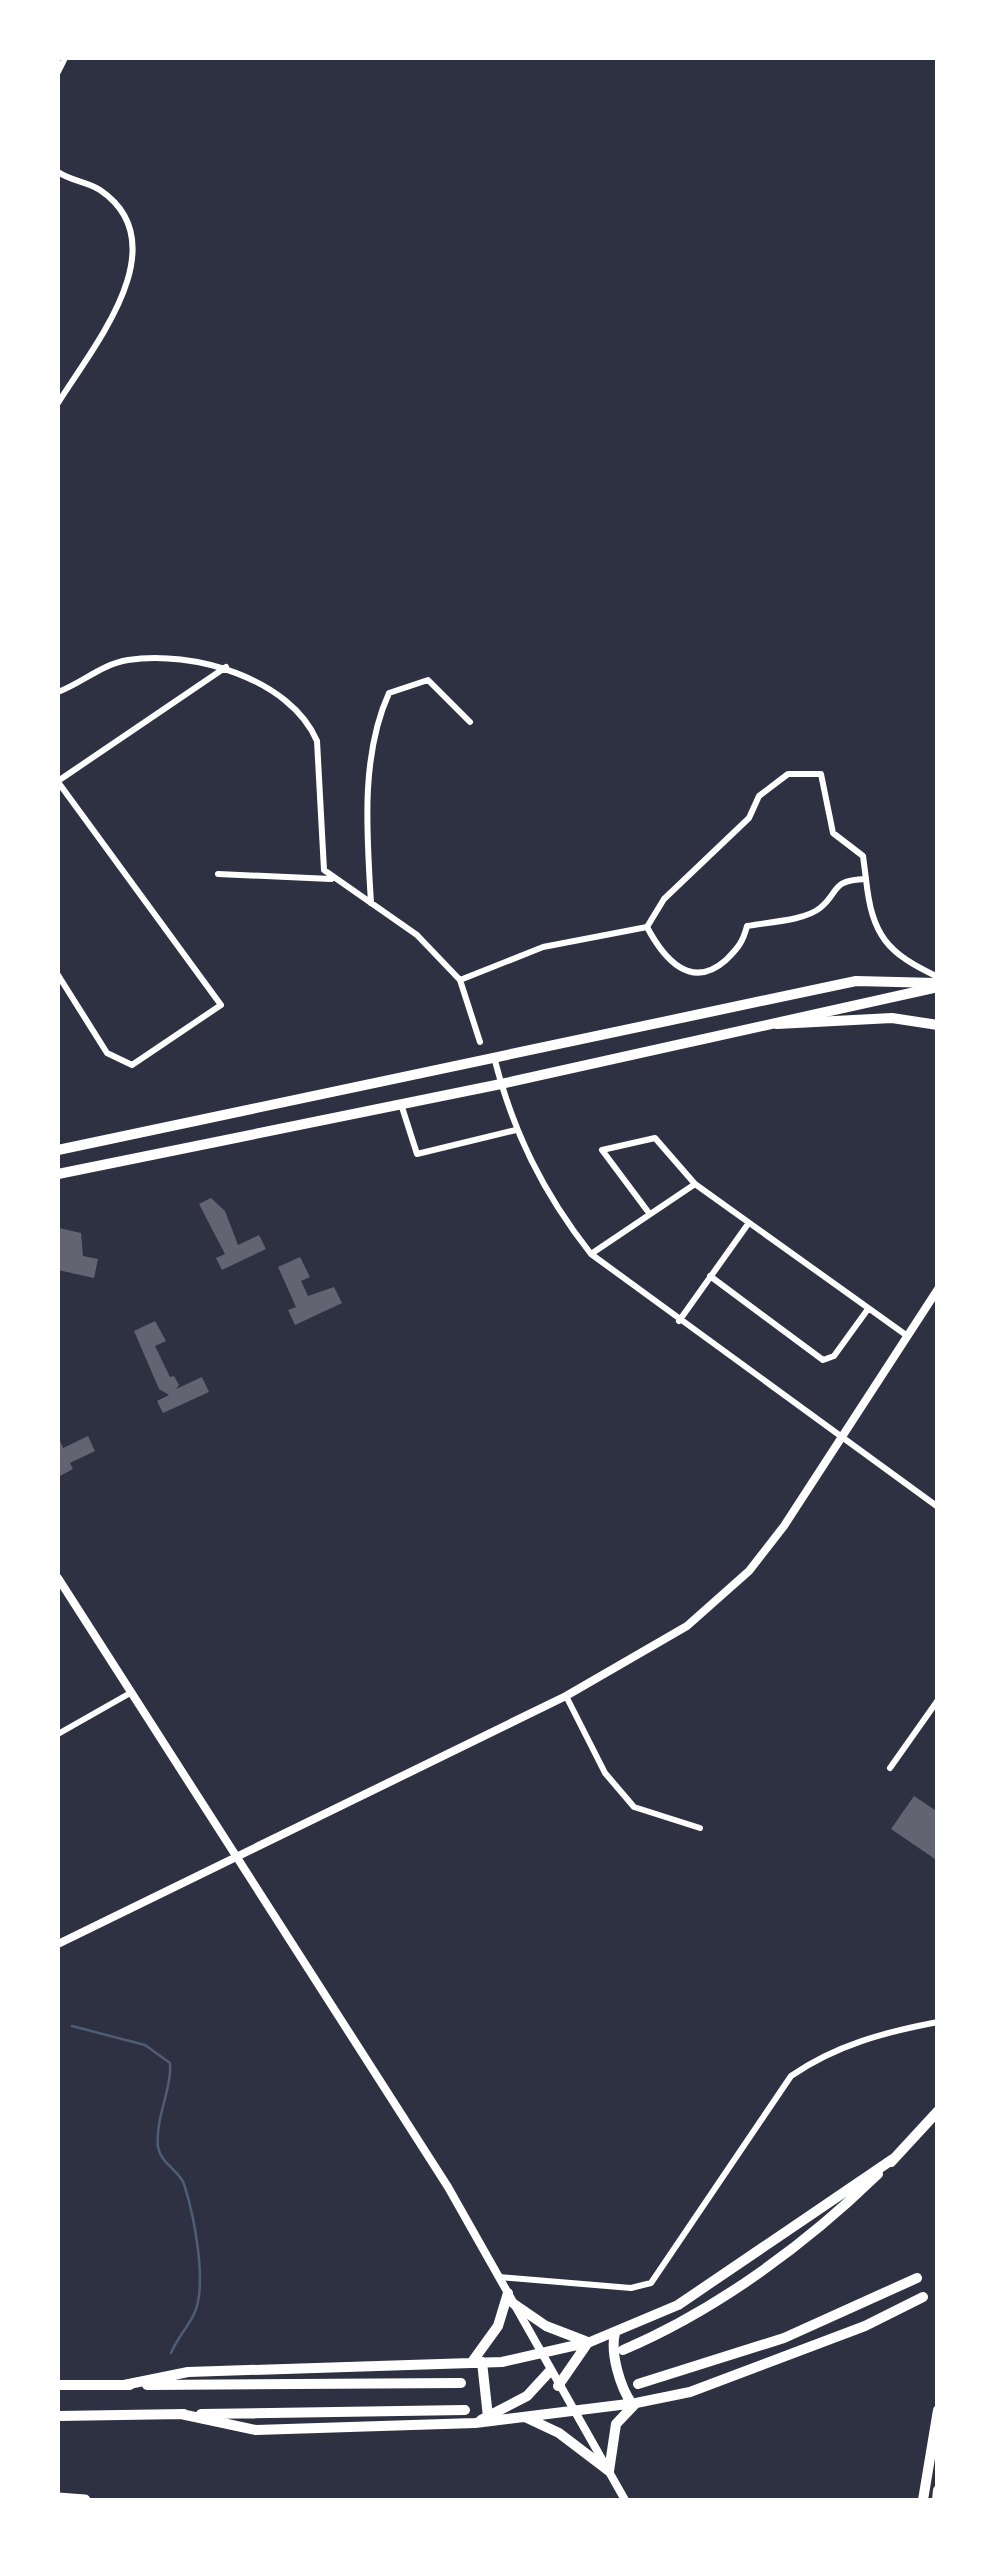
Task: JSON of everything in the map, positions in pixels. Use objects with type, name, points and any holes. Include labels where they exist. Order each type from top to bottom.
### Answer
[{"type":"highway","points":[[58,2498],[85,2500]]},
{"type":"main road","points":[[58,1150],[856,981],[938,982]]},
{"type":"main road","points":[[853,1004],[862,991],[856,981]]},
{"type":"main road","points":[[58,1174],[776,1024],[938,982]]},
{"type":"main road","points":[[776,1024],[892,1018],[938,1024]]},
{"type":"main road","points":[[623,2350],[684,2320],[782,2254],[893,2159],[938,2111]]},
{"type":"main road","points":[[124,2386],[188,2372],[477,2362],[542,2355],[589,2342],[678,2305],[893,2159]]},
{"type":"main road","points":[[638,2384],[784,2338],[918,2278]]},
{"type":"main road","points":[[181,2414],[256,2430],[476,2423],[634,2404],[690,2392],[865,2326],[922,2297]]},
{"type":"main road","points":[[488,2416],[477,2362],[511,2298],[566,2336],[589,2342]]},
{"type":"main road","points":[[615,2333],[612,2344],[625,2393],[634,2404]]},
{"type":"main road","points":[[558,2386],[589,2342]]},
{"type":"main road","points":[[476,2423],[527,2396],[550,2371]]},
{"type":"main road","points":[[58,2384],[460,2383]]},
{"type":"main road","points":[[524,2417],[558,2434],[609,2471],[616,2424],[634,2404]]},
{"type":"main road","points":[[58,2416],[465,2410]]},
{"type":"main road","points":[[923,2500],[938,2410]]},
{"type":"main road","points":[[936,2500],[938,2490]]},
{"type":"street","points":[[58,72],[64,58]]},
{"type":"street","points":[[58,172],[98,188],[114,203],[128,227],[136,261],[111,318],[58,402]]},
{"type":"street","points":[[58,692],[128,660],[199,660],[226,667],[290,705],[310,724],[320,764],[322,862],[332,879],[417,934],[460,980],[480,1042]]},
{"type":"street","points":[[58,975],[107,1053],[132,1065],[222,1005],[58,782],[226,667]]},
{"type":"street","points":[[371,904],[366,817],[374,742],[389,693],[428,680],[470,722]]},
{"type":"street","points":[[460,980],[544,947],[647,927],[664,899],[749,818],[760,796],[788,774],[821,774],[833,833],[863,856],[875,924],[896,958],[938,982]]},
{"type":"street","points":[[218,874],[332,879]]},
{"type":"street","points":[[647,927],[673,964],[694,975],[712,972],[742,944],[747,926],[809,913],[822,907],[829,892],[843,882],[866,878]]},
{"type":"street","points":[[494,1057],[516,1130],[557,1210],[591,1254],[938,1508]]},
{"type":"street","points":[[401,1104],[417,1154],[516,1130]]},
{"type":"street","points":[[650,1213],[602,1150],[655,1138],[695,1184],[906,1335]]},
{"type":"street","points":[[591,1254],[695,1184]]},
{"type":"street","points":[[679,1320],[748,1224]]},
{"type":"street","points":[[710,1276],[823,1360],[834,1356],[868,1309]]},
{"type":"street","points":[[58,1944],[566,1696],[647,1653],[718,1603],[784,1526],[938,1289]]},
{"type":"street","points":[[58,1578],[448,2187],[625,2500]]},
{"type":"street","points":[[58,1734],[132,1692]]},
{"type":"street","points":[[566,1696],[605,1773],[634,1807],[700,1828]]},
{"type":"street","points":[[890,1768],[938,1700]]},
{"type":"street","points":[[499,2277],[632,2288],[650,2282],[791,2076],[820,2056],[854,2042],[938,2022]]},
{"type":"building","points":[[211,1198],[225,1211],[238,1245],[259,1235],[266,1249],[222,1270],[216,1258],[225,1254],[199,1204]]},
{"type":"building","points":[[59,1228],[81,1233],[83,1256],[98,1259],[94,1278],[58,1270]]},
{"type":"building","points":[[300,1257],[310,1277],[301,1281],[308,1296],[334,1287],[342,1303],[295,1325],[288,1310],[296,1307],[278,1267]]},
{"type":"building","points":[[155,1321],[166,1341],[155,1346],[170,1377],[174,1376],[179,1385],[176,1389],[202,1377],[209,1392],[163,1413],[157,1401],[169,1395],[159,1389],[134,1331]]},
{"type":"building","points":[[58,1436],[63,1448],[88,1436],[95,1451],[70,1463],[73,1469],[58,1477]]},
{"type":"building","points":[[914,1796],[938,1812],[938,1861],[891,1829]]},
{"type":"waterway","points":[[72,2026],[145,2045],[170,2063],[158,2147],[162,2158],[184,2184],[200,2268],[194,2314],[171,2353]]}]
